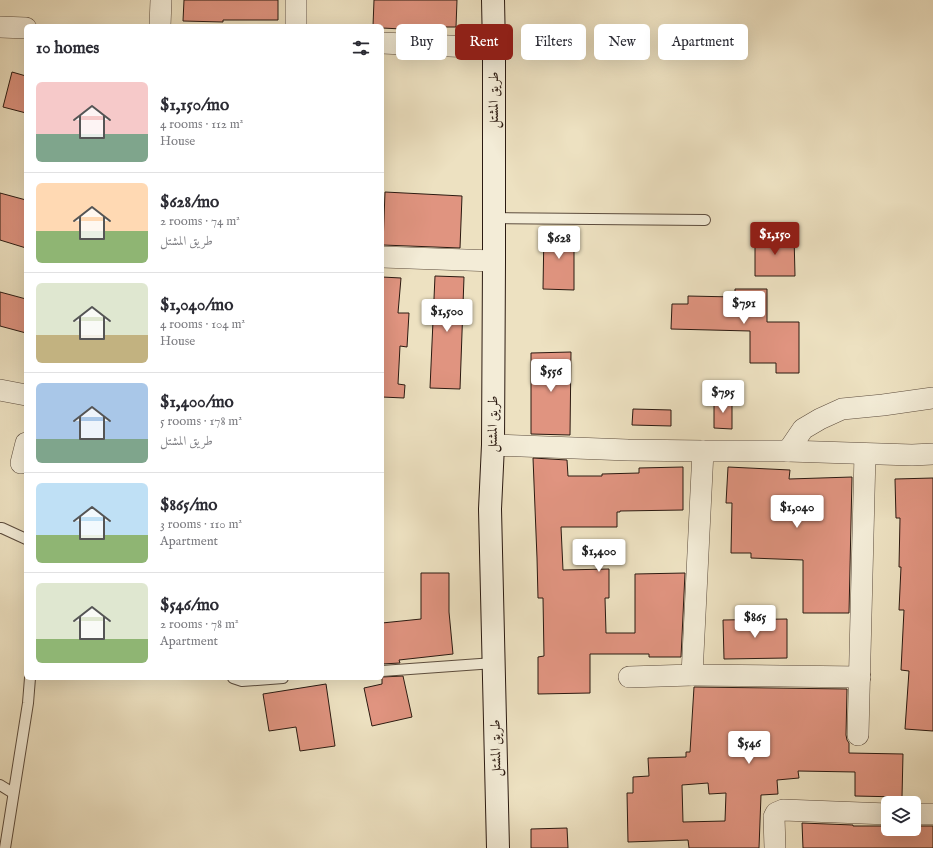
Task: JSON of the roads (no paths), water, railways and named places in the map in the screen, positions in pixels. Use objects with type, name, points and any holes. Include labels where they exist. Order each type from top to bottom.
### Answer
[{"type":"main road","name":"طريق المشتل","points":[[493,0],[494,24]]},
{"type":"main road","name":"طريق المشتل","points":[[494,60],[493,445],[490,509],[498,848]]},
{"type":"street","points":[[160,24],[161,0]]},
{"type":"street","points":[[296,0],[296,24]]},
{"type":"street","points":[[0,27],[24,28]]},
{"type":"street","points":[[384,43],[455,46]]},
{"type":"street","points":[[384,257],[494,261]]},
{"type":"street","points":[[0,390],[24,394]]},
{"type":"street","points":[[788,451],[803,430],[820,419],[842,409],[933,398]]},
{"type":"street","points":[[493,445],[628,450],[788,451],[912,455],[933,454]]},
{"type":"street","points":[[21,462],[24,451]]},
{"type":"street","points":[[692,675],[703,451]]},
{"type":"street","points":[[858,735],[865,454]]},
{"type":"street","points":[[629,677],[692,675],[860,677]]},
{"type":"street","points":[[775,848],[774,817],[776,813],[783,810],[881,814]]},
{"type":"street","points":[[921,814],[933,814]]},
{"type":"lane","points":[[494,218],[705,220]]},
{"type":"lane","points":[[0,528],[24,538]]},
{"type":"lane","points":[[384,671],[494,663]]},
{"type":"lane","points":[[5,848],[28,703],[30,680]]},
{"type":"lane","points":[[239,680],[256,680]]},
{"type":"lane","points":[[0,785],[13,793]]}]
